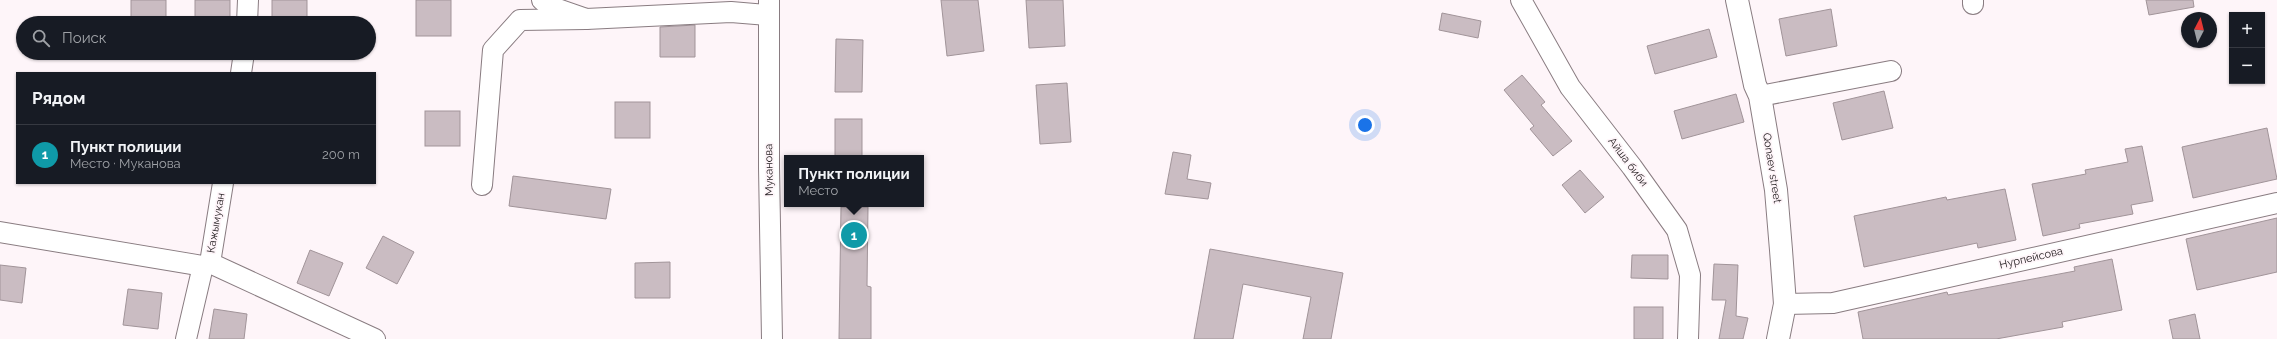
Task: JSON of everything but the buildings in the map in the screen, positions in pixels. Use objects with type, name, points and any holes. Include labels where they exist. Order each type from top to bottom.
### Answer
[{"type":"main road","name":"Qonaev street","points":[[1737,0],[1755,85],[1760,96],[1776,190],[1784,304],[1778,339]]},
{"type":"street","points":[[247,16],[248,0]]},
{"type":"street","points":[[542,0],[549,6],[586,19]]},
{"type":"street","name":"Айша биби","points":[[1521,0],[1570,87],[1632,167],[1677,230],[1690,275],[1688,339]]},
{"type":"street","points":[[482,185],[493,50],[520,20],[586,19],[731,12],[769,8]]},
{"type":"street","name":"Муканова","points":[[769,8],[769,168],[772,339]]},
{"type":"street","points":[[241,72],[243,60]]},
{"type":"street","points":[[1760,96],[1891,71]]},
{"type":"street","name":"Кажымукан","points":[[186,339],[206,265],[223,184]]},
{"type":"street","name":"Нурпейсова","points":[[1784,304],[1833,303],[2277,203]]},
{"type":"street","points":[[0,232],[206,265],[375,339]]},
{"type":"place","name":"Пункт полиции","points":[[854,235]]}]
